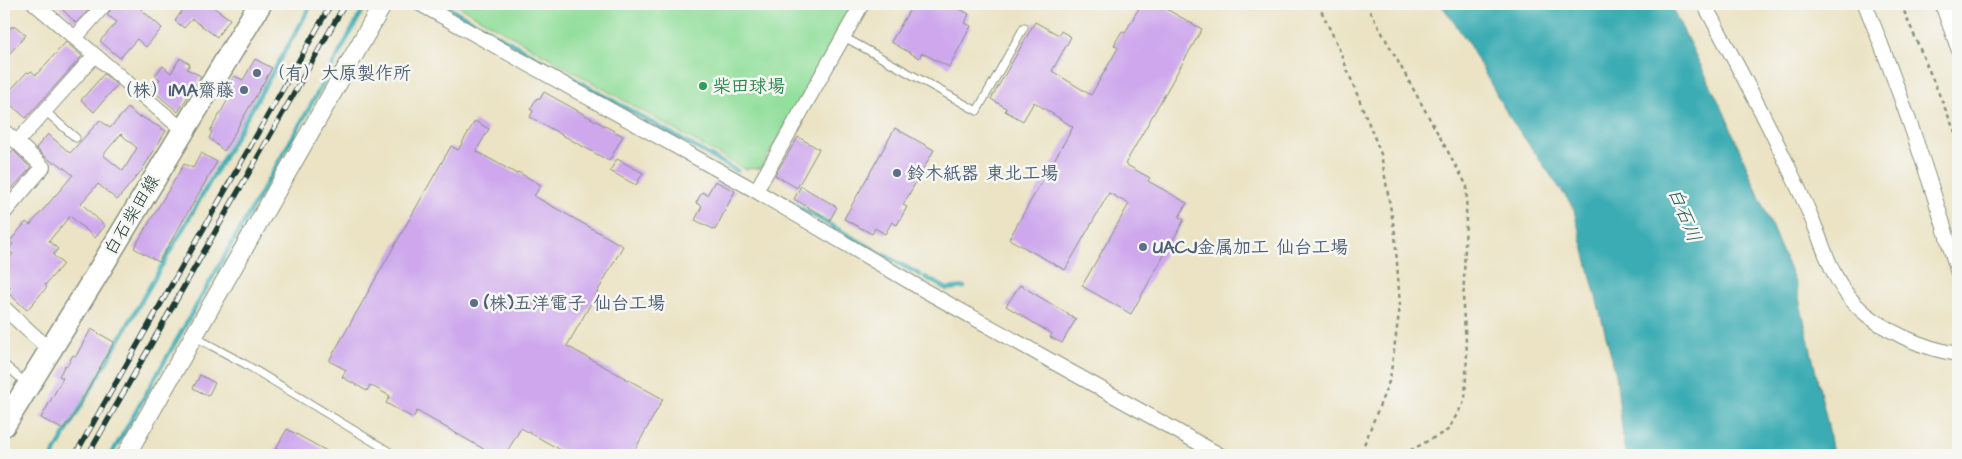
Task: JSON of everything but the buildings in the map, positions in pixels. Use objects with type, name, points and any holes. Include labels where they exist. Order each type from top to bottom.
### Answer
[{"type":"main road","name":"白石柴田線","points":[[4,426],[260,4]]},
{"type":"street","points":[[35,4],[183,130]]},
{"type":"street","points":[[75,38],[105,4]]},
{"type":"street","points":[[126,455],[195,337],[263,213],[383,4]]},
{"type":"street","points":[[420,4],[756,191],[922,289],[1220,455]]},
{"type":"street","points":[[756,191],[862,4]]},
{"type":"street","points":[[1704,4],[1770,126],[1813,222],[1833,275],[1856,305],[1873,320],[1913,341],[1958,354]]},
{"type":"street","points":[[1865,4],[1896,82],[1936,198],[1958,273]]},
{"type":"street","points":[[1942,4],[1958,48]]},
{"type":"street","points":[[17,142],[95,55]]},
{"type":"street","points":[[4,130],[43,167],[4,213]]},
{"type":"street","points":[[4,308],[51,351]]},
{"type":"lane","points":[[844,37],[977,110],[1024,27]]},
{"type":"lane","points":[[44,110],[76,138]]},
{"type":"lane","points":[[195,337],[245,364],[395,455]]},
{"type":"lane","points":[[4,364],[29,386]]},
{"type":"path","points":[[1318,4],[1337,44],[1381,154],[1395,234],[1400,306],[1390,379],[1360,455]]},
{"type":"path","points":[[1366,4],[1467,186],[1463,308],[1468,352],[1465,400],[1448,430],[1402,455]]},
{"type":"path","points":[[1901,4],[1958,139]]},
{"type":"green space","name":"柴田球場","points":[[455,4],[855,4],[761,168],[744,169]]},
{"type":"water","name":"白石川","points":[[1441,4],[1670,4],[1724,112],[1796,285],[1833,455],[1625,455],[1616,375],[1573,207],[1508,115],[1467,41]]},
{"type":"waterway","points":[[53,455],[312,4]]},
{"type":"waterway","points":[[111,455],[307,112],[366,4]]},
{"type":"waterway","points":[[442,4],[737,171]]},
{"type":"waterway","points":[[775,194],[880,253]]},
{"type":"waterway","points":[[884,255],[911,270]]},
{"type":"waterway","points":[[914,271],[920,275]]},
{"type":"waterway","points":[[925,277],[947,289],[964,287]]},
{"type":"railway","points":[[75,455],[331,4]]},
{"type":"railway","points":[[88,455],[345,4]]},
{"type":"place","name":"（有）大原製作所","points":[[257,73]]},
{"type":"place","name":"柴田球場","points":[[703,86]]},
{"type":"place","name":"（株）IMA齋藤","points":[[244,90]]},
{"type":"place","name":"鈴木紙器 東北工場","points":[[897,173]]},
{"type":"place","name":"UACJ金属加工 仙台工場","points":[[1143,247]]},
{"type":"place","name":"(株)五洋電子 仙台工場","points":[[474,303]]}]
